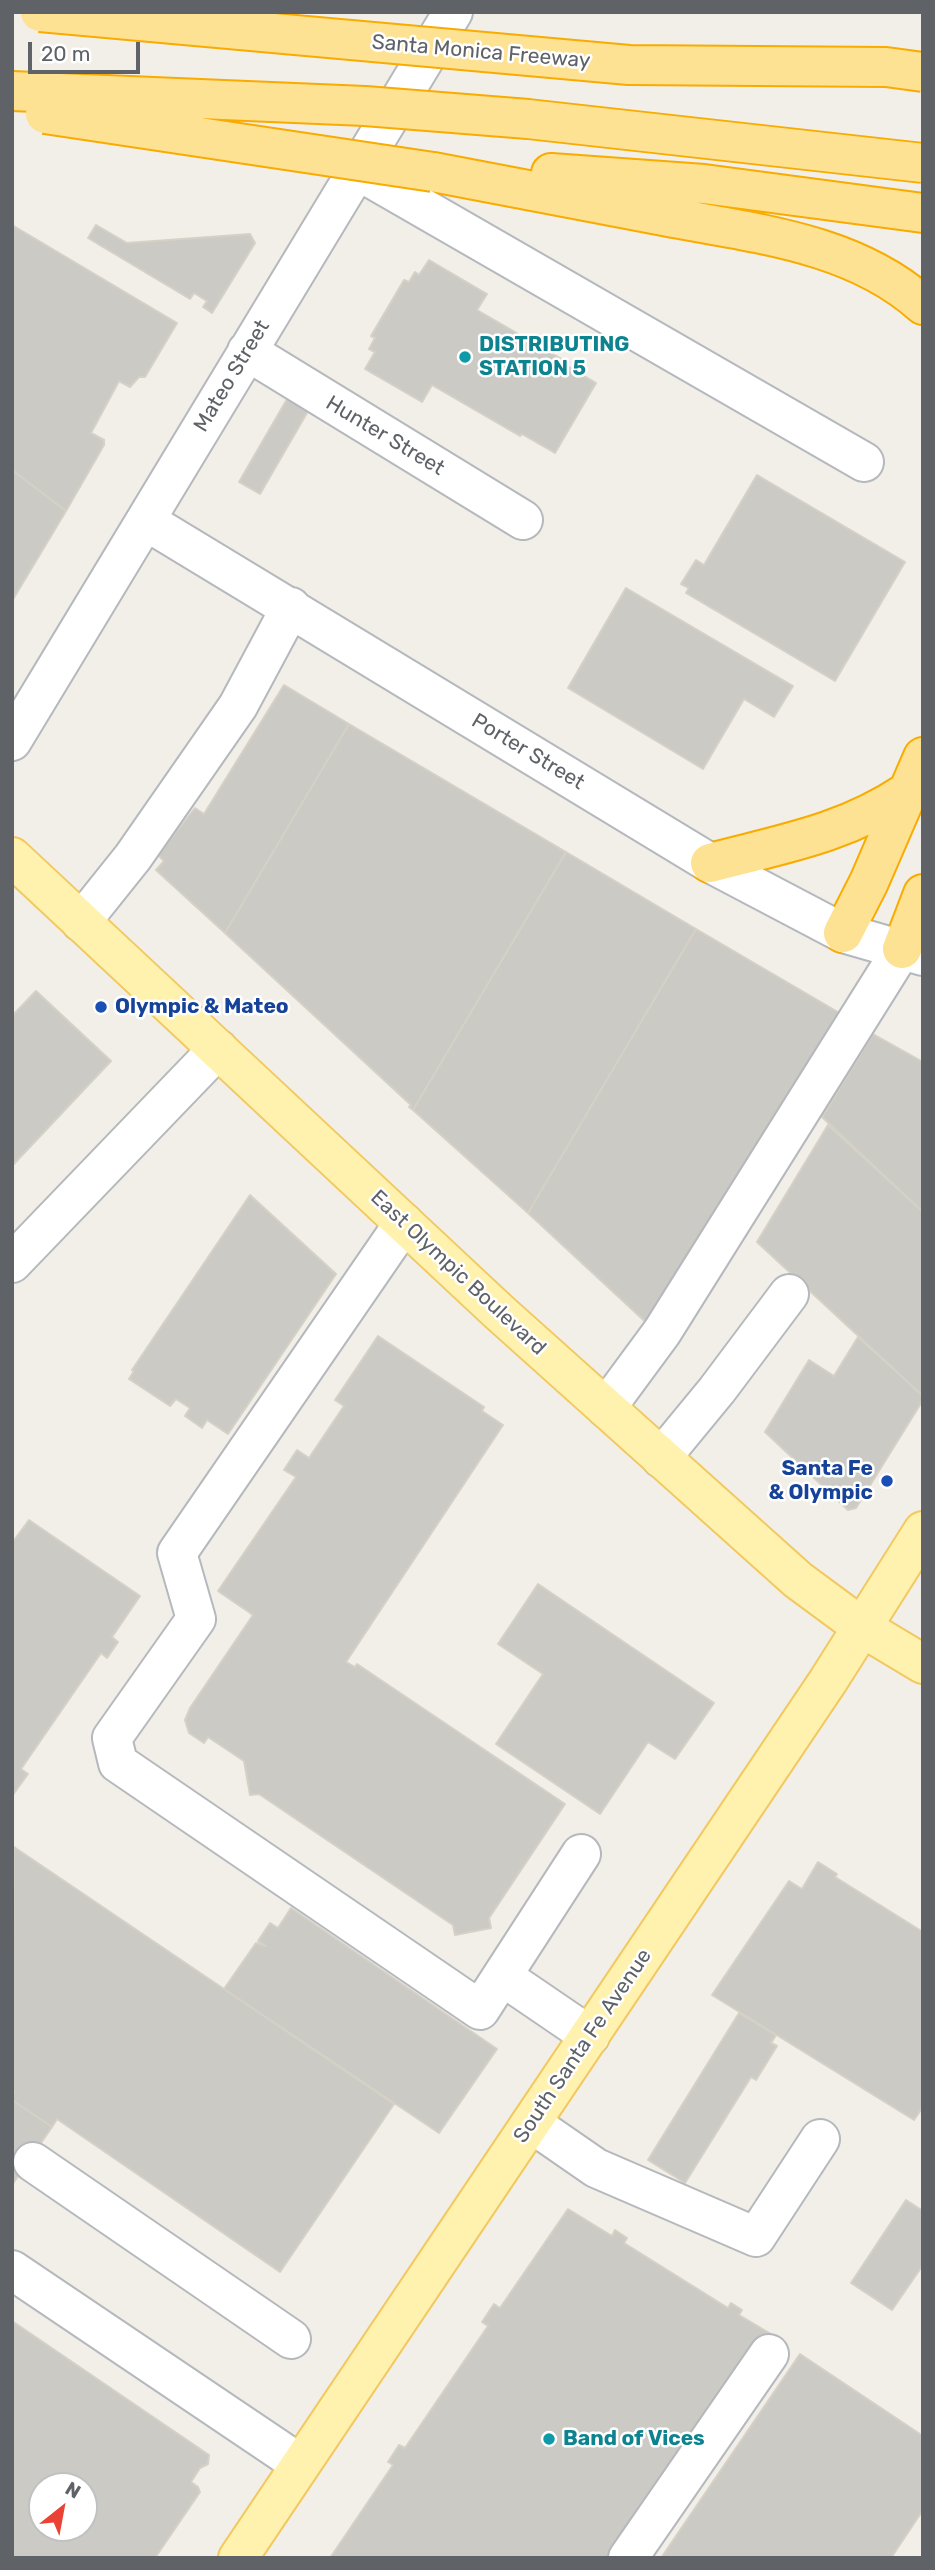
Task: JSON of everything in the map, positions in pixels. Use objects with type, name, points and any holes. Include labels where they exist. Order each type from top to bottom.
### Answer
[{"type":"highway","name":"Santa Monica Freeway","points":[[40,12],[629,65],[886,66],[923,72]]},
{"type":"highway","points":[[12,91],[365,106],[528,119],[923,163]]},
{"type":"highway","points":[[12,109],[433,172],[799,243],[859,263],[910,293],[923,304]]},
{"type":"highway","points":[[433,172],[548,173],[705,184],[923,213]]},
{"type":"highway","points":[[843,933],[869,883],[923,757]]},
{"type":"highway","points":[[710,863],[832,831],[879,811],[907,792]]},
{"type":"highway","points":[[912,952],[923,894]]},
{"type":"main road","name":"East Olympic Boulevard","points":[[12,857],[404,1223],[797,1580],[863,1628],[923,1664]]},
{"type":"main road","name":"South Santa Fe Avenue","points":[[238,2558],[863,1628],[923,1531]]},
{"type":"street","name":"Mateo Street","points":[[12,741],[453,12]]},
{"type":"street","points":[[357,170],[864,462]]},
{"type":"street","name":"Hunter Street","points":[[247,351],[523,520]]},
{"type":"street","name":"Porter Street","points":[[146,521],[710,863],[843,933],[912,952]]},
{"type":"street","points":[[81,922],[133,857],[238,706],[291,607]]},
{"type":"street","points":[[606,1408],[663,1332],[912,952]]},
{"type":"street","points":[[12,1263],[218,1049]]},
{"type":"street","points":[[404,1223],[177,1553],[196,1619],[112,1738],[117,1763],[480,2010],[581,1854]]},
{"type":"street","points":[[661,1458],[717,1390],[789,1294]]},
{"type":"street","points":[[502,1976],[590,2036]]},
{"type":"street","points":[[531,2123],[596,2168],[756,2237],[820,2139]]},
{"type":"street","points":[[33,2162],[291,2339]]},
{"type":"street","points":[[12,2270],[300,2464]]},
{"type":"street","points":[[628,2558],[769,2354]]},
{"type":"building","points":[[12,225],[177,323],[145,377],[139,377],[130,387],[119,381],[91,433],[104,440],[104,445],[66,511],[12,470]]},
{"type":"building","points":[[96,225],[127,243],[250,234],[255,243],[212,313],[203,307],[207,301],[194,293],[190,299],[88,238]]},
{"type":"building","name":"DISTRIBUTING STATION 5","points":[[429,260],[487,294],[477,310],[565,361],[564,364],[596,383],[555,453],[432,385],[422,402],[365,369],[375,352],[369,349],[375,338],[371,336],[404,280],[409,282],[415,272],[419,275]]},
{"type":"building","points":[[290,394],[311,406],[260,494],[239,482]]},
{"type":"building","points":[[12,470],[66,511],[12,601]]},
{"type":"building","points":[[757,475],[905,562],[835,681],[686,593],[689,588],[681,584],[696,560],[704,565]]},
{"type":"building","points":[[626,588],[793,686],[774,717],[744,699],[703,769],[568,688]]},
{"type":"building","points":[[284,685],[349,724],[225,933],[156,870],[164,861],[158,855],[195,808],[204,814]]},
{"type":"building","points":[[349,724],[566,852],[413,1110],[409,1107],[411,1105],[225,933]]},
{"type":"building","points":[[566,852],[696,929],[528,1213],[413,1110]]},
{"type":"building","points":[[696,929],[843,1015],[651,1327],[528,1213]]},
{"type":"building","points":[[36,991],[111,1061],[12,1166],[12,1016]]},
{"type":"building","points":[[873,1034],[923,1062],[923,1212],[822,1117]]},
{"type":"building","points":[[828,1125],[923,1212],[923,1396],[757,1242]]},
{"type":"building","points":[[250,1195],[336,1274],[228,1434],[207,1420],[202,1428],[185,1416],[190,1408],[176,1399],[170,1406],[129,1379],[134,1371],[132,1370]]},
{"type":"building","points":[[378,1336],[484,1407],[482,1411],[503,1425],[346,1662],[355,1667],[357,1664],[565,1804],[489,1918],[491,1928],[455,1935],[453,1925],[259,1794],[250,1795],[244,1761],[208,1737],[204,1743],[189,1733],[185,1720],[190,1708],[253,1615],[218,1591],[296,1477],[284,1470],[297,1450],[309,1458],[344,1406],[335,1400]]},
{"type":"building","points":[[858,1337],[923,1396],[923,1400],[856,1508],[848,1510],[765,1432],[809,1360],[834,1376]]},
{"type":"building","points":[[29,1520],[140,1596],[112,1637],[118,1642],[107,1658],[101,1653],[21,1769],[28,1774],[12,1796],[12,1543]]},
{"type":"building","points":[[538,1584],[714,1703],[675,1759],[648,1742],[600,1814],[496,1744],[543,1674],[498,1644]]},
{"type":"building","points":[[14,1847],[394,2104],[280,2272],[57,2119],[52,2127],[12,2100]]},
{"type":"building","points":[[818,1862],[837,1874],[835,1877],[923,1932],[923,2107],[914,2120],[712,1995],[789,1881],[802,1889]]},
{"type":"building","points":[[291,1908],[497,2049],[439,2133],[224,1989],[256,1943],[266,1946],[258,1941],[270,1923],[278,1928]]},
{"type":"building","points":[[739,2013],[776,2035],[771,2043],[777,2046],[756,2080],[751,2077],[685,2183],[648,2160]]},
{"type":"building","points":[[12,2100],[52,2127],[12,2185]]},
{"type":"building","points":[[906,2200],[923,2211],[923,2265],[892,2310],[851,2283]]},
{"type":"building","points":[[568,2209],[612,2236],[615,2230],[627,2238],[624,2243],[728,2308],[731,2303],[742,2310],[739,2315],[771,2334],[619,2558],[330,2558],[393,2465],[388,2462],[399,2445],[405,2448],[488,2326],[482,2322],[494,2304],[500,2308]]},
{"type":"building","points":[[12,2321],[209,2455],[208,2464],[200,2468],[191,2482],[200,2492],[155,2558],[12,2558]]},
{"type":"building","points":[[800,2354],[923,2436],[923,2510],[891,2558],[661,2558]]},
{"type":"place","name":"DISTRIBUTING STATION 5","points":[[465,357]]},
{"type":"place","name":"Olympic & Mateo","points":[[101,1007]]},
{"type":"place","name":"Santa Fe & Olympic","points":[[887,1481]]},
{"type":"place","name":"Band of Vices","points":[[549,2439]]}]
